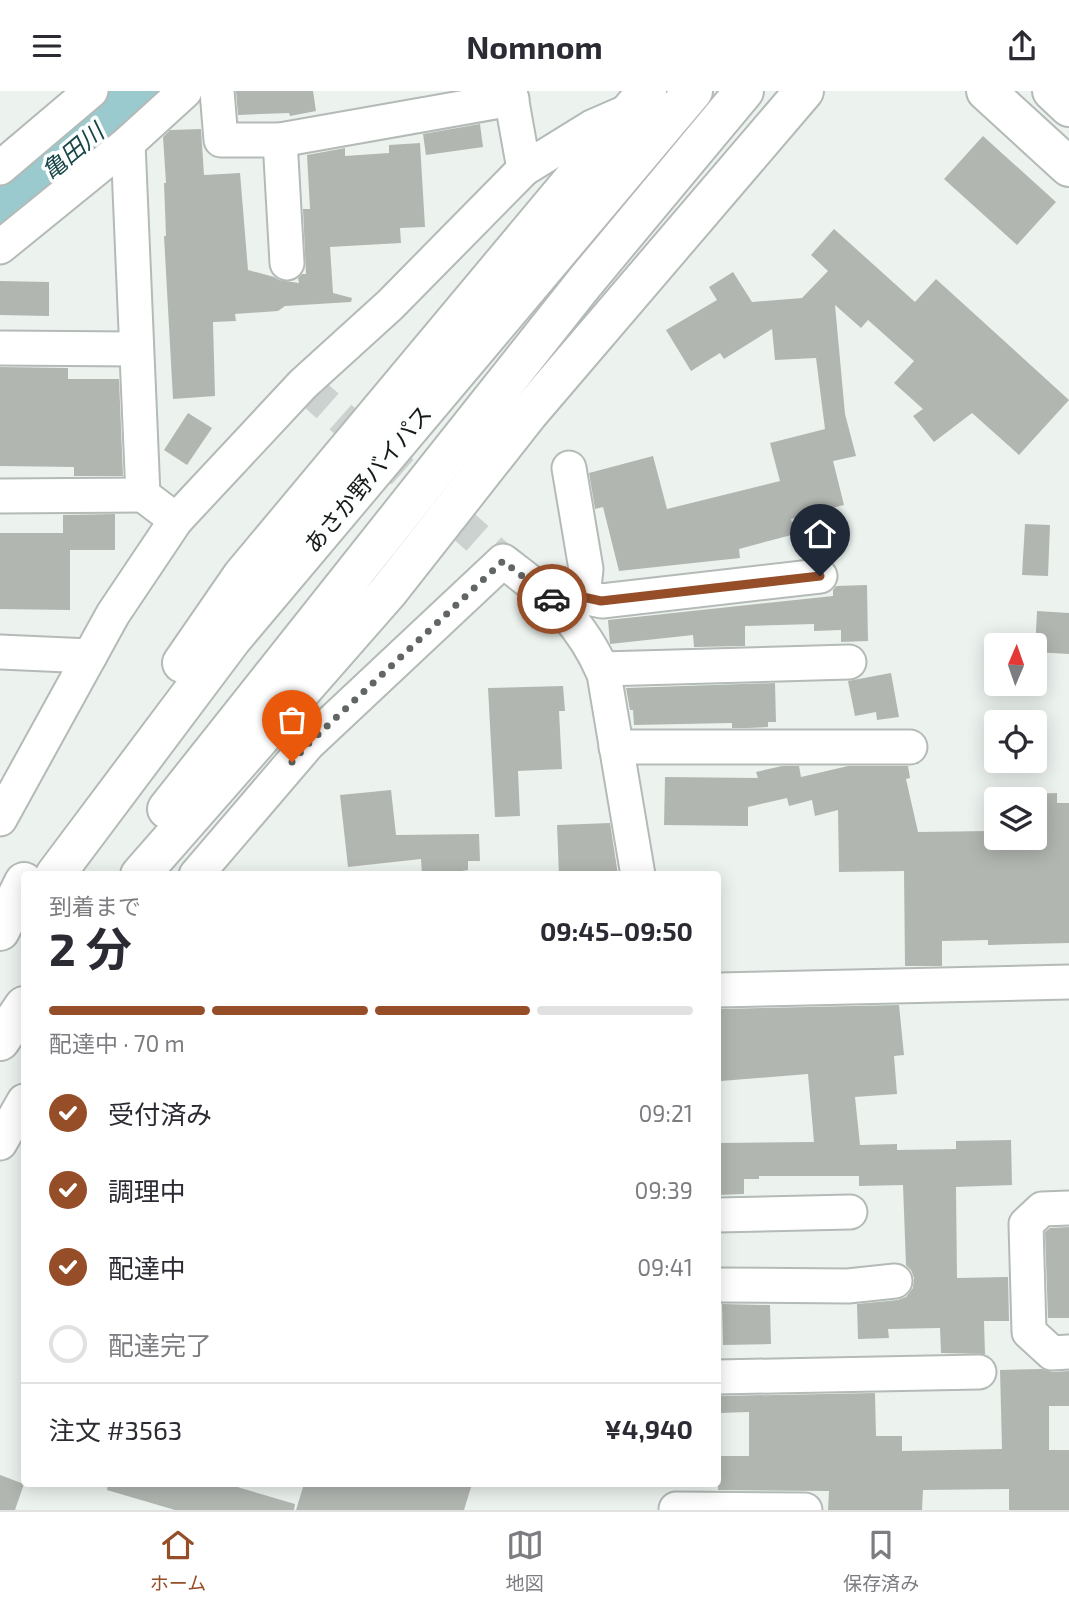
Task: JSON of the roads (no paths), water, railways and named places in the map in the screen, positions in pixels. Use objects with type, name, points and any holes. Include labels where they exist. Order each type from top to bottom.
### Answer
[{"type":"highway","name":"あさか野バイパス","points":[[58,871],[232,639],[692,91]]},
{"type":"highway","name":"あさか野バイパス","points":[[121,871],[324,609],[586,282],[744,91]]},
{"type":"highway","points":[[144,871],[388,592],[528,414],[804,91]]},
{"type":"highway","points":[[986,91],[1069,167]]},
{"type":"highway","points":[[1052,91],[1069,107]]},
{"type":"highway","points":[[32,871],[242,576],[639,101]]},
{"type":"highway","points":[[0,931],[21,888]]},
{"type":"highway","points":[[0,940],[21,916]]},
{"type":"highway","points":[[0,1041],[21,1010]]},
{"type":"street","points":[[0,247],[128,143],[185,91]]},
{"type":"street","points":[[217,91],[221,140],[280,140],[511,95],[524,169]]},
{"type":"street","points":[[0,168],[88,93]]},
{"type":"street","points":[[1,815],[113,614],[176,520],[303,384],[390,305],[524,169],[639,101]]},
{"type":"street","points":[[280,140],[287,263]]},
{"type":"street","points":[[128,143],[143,495]]},
{"type":"street","points":[[0,348],[136,349]]},
{"type":"street","points":[[569,468],[586,569],[575,605],[583,632],[602,670],[637,871]]},
{"type":"street","points":[[0,496],[143,495],[176,520]]},
{"type":"street","points":[[198,871],[308,744],[503,561],[546,594],[575,605],[820,576]]},
{"type":"street","points":[[0,652],[90,656]]},
{"type":"street","points":[[602,670],[849,662]]},
{"type":"street","points":[[616,747],[910,747]]},
{"type":"street","points":[[721,990],[1069,982]]},
{"type":"street","points":[[0,1143],[21,1106]]},
{"type":"street","points":[[1069,1208],[1042,1209],[1026,1224],[1029,1332],[1052,1353],[1069,1352]]},
{"type":"street","points":[[721,1215],[850,1212]]},
{"type":"street","points":[[721,1285],[848,1286],[895,1281]]},
{"type":"street","points":[[721,1377],[979,1372]]},
{"type":"street","points":[[679,1487],[676,1510],[806,1510]]},
{"type":"waterway","name":"亀田川","points":[[0,213],[145,91]]},
{"type":"tunnel","points":[[303,384],[503,561]]}]
